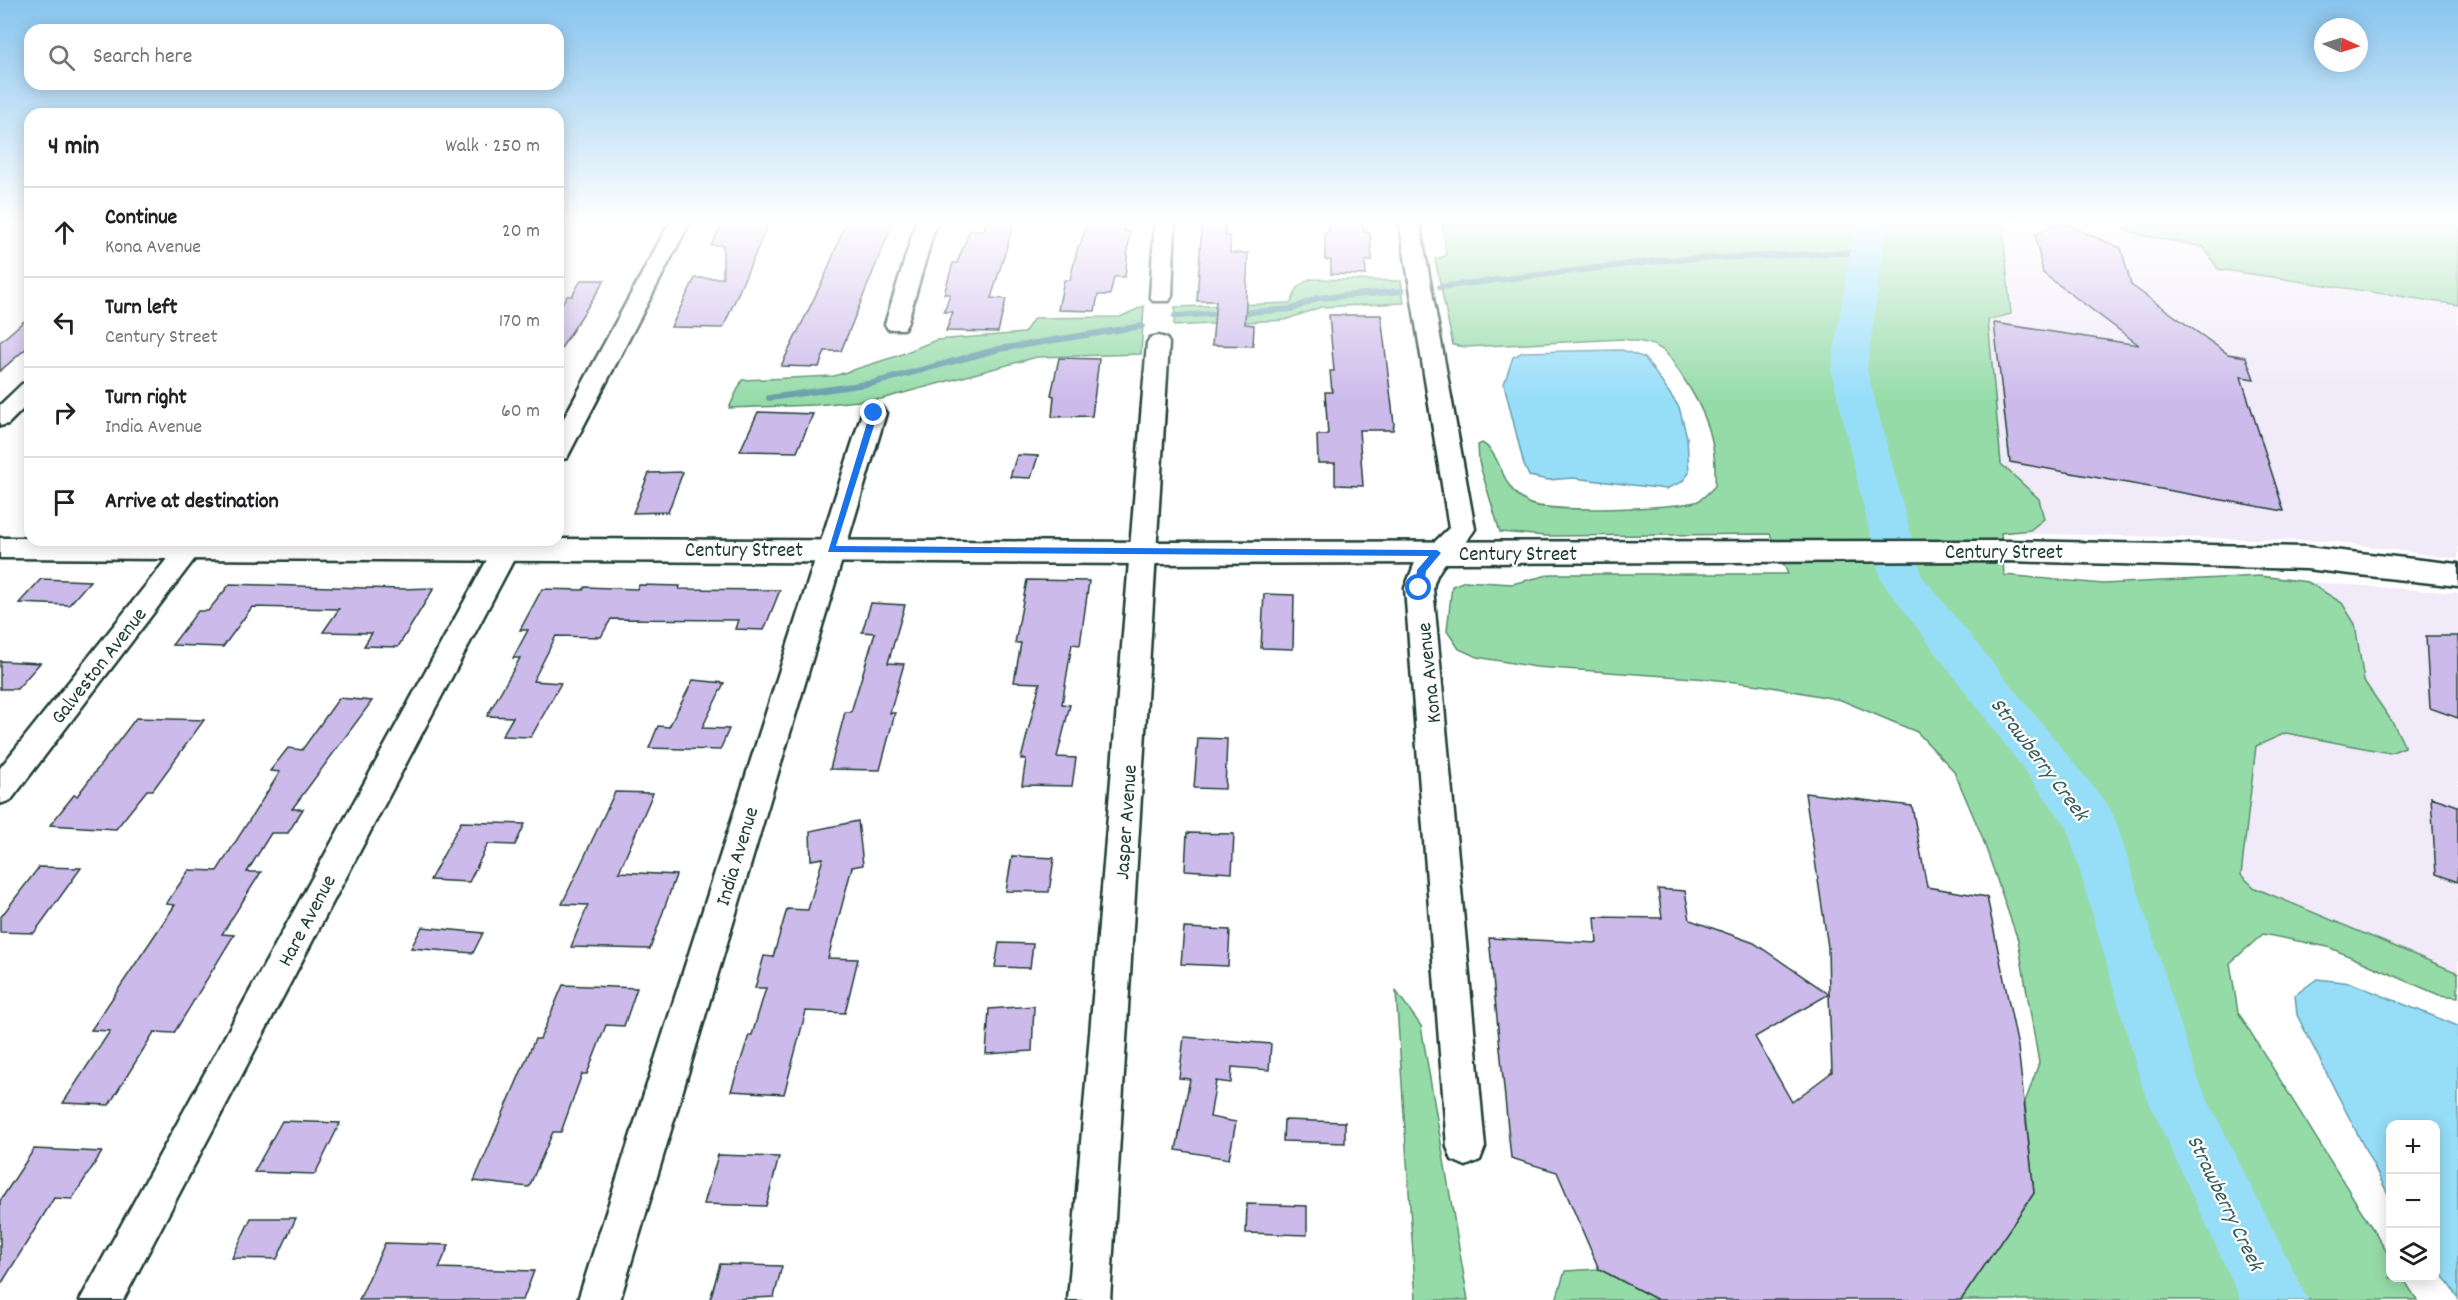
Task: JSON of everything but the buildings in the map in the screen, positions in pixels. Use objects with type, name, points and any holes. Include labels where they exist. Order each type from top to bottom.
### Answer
[{"type":"street","points":[[564,441],[649,281]]},
{"type":"street","points":[[896,324],[909,281]]},
{"type":"street","points":[[1161,296],[1162,281]]},
{"type":"street","name":"Kona Avenue","points":[[1419,281],[1462,529],[1454,542],[1437,553],[1422,570],[1419,588],[1466,1147]]},
{"type":"street","name":"Jasper Avenue","points":[[1089,1300],[1158,343]]},
{"type":"street","points":[[0,419],[24,395]]},
{"type":"street","name":"India Avenue","points":[[599,1300],[874,413]]},
{"type":"street","name":"Century Street","points":[[564,545],[1144,553],[2008,551],[2306,558],[2458,575]]},
{"type":"street","name":"Century Street","points":[[0,548],[96,546]]},
{"type":"street","name":"Galveston Avenue","points":[[0,790],[190,546]]},
{"type":"street","name":"Hare Avenue","points":[[101,1300],[508,546]]},
{"type":"shaded area","points":[[2008,281],[2296,281],[2458,305],[2458,559],[2332,541],[2001,533],[2030,530],[2039,499],[2001,464],[1988,320],[2011,313]]},
{"type":"shaded area","points":[[2308,582],[2458,593],[2458,973],[2255,888],[2241,875],[2256,746],[2286,733],[2390,753],[2393,723],[2364,681],[2355,624],[2342,603]]},
{"type":"green space","points":[[1307,281],[1401,281],[1404,303],[1321,307],[1285,320],[1174,326],[1175,307],[1291,303],[1297,288]]},
{"type":"green space","points":[[1440,281],[2008,281],[2011,314],[1988,320],[2001,464],[2039,499],[2044,519],[2030,530],[2001,533],[2004,575],[2103,584],[2260,576],[2308,582],[2342,603],[2355,624],[2364,681],[2393,723],[2405,747],[2390,753],[2286,733],[2256,746],[2241,875],[2255,888],[2458,973],[2458,997],[2439,995],[2328,947],[2263,934],[2230,963],[2238,1012],[2386,1251],[2386,1282],[2406,1282],[2417,1300],[1961,1300],[2034,1193],[2025,1102],[2039,1063],[2018,940],[1981,834],[1954,771],[1917,732],[1841,700],[1761,685],[1709,679],[1536,667],[1477,657],[1459,649],[1447,631],[1452,586],[1465,581],[1512,584],[1552,574],[1788,574],[1770,534],[1546,536],[1500,532],[1479,462],[1478,445],[1482,443],[1494,455],[1511,488],[1528,503],[1559,508],[1612,509],[1686,504],[1700,500],[1715,486],[1712,441],[1704,415],[1691,390],[1668,355],[1651,344],[1622,339],[1466,347],[1453,345]]},
{"type":"green space","points":[[2296,281],[2458,281],[2458,305]]},
{"type":"green space","points":[[1144,306],[1141,354],[1037,357],[881,399],[815,405],[729,408],[742,380],[834,376],[897,356],[936,340],[1024,333],[1034,318],[1120,317]]},
{"type":"green space","points":[[1396,991],[1421,1026],[1468,1300],[1416,1300]]},
{"type":"green space","points":[[1599,1269],[1658,1300],[1556,1300],[1565,1271]]},
{"type":"water","points":[[1622,350],[1645,358],[1679,407],[1687,437],[1689,473],[1682,482],[1666,489],[1573,478],[1548,480],[1529,476],[1524,465],[1504,384],[1513,357],[1523,352]]},
{"type":"water","points":[[2317,979],[2351,983],[2458,1026],[2458,1298],[2440,1272],[2440,1120],[2386,1120],[2386,1190],[2297,1015],[2295,995]]},
{"type":"waterway","points":[[1440,287],[1493,281]]},
{"type":"waterway","name":"Strawberry Creek","points":[[1862,281],[1849,370],[1902,580],[2090,819],[2172,1089],[2275,1300]]},
{"type":"waterway","points":[[1236,313],[1292,309],[1318,298],[1402,291]]},
{"type":"waterway","points":[[1175,316],[1224,313]]},
{"type":"waterway","points":[[769,398],[873,383],[999,349],[1142,326]]},
{"type":"route","points":[[874,413],[831,549],[1144,553],[1437,553],[1422,570],[1419,588]]}]
